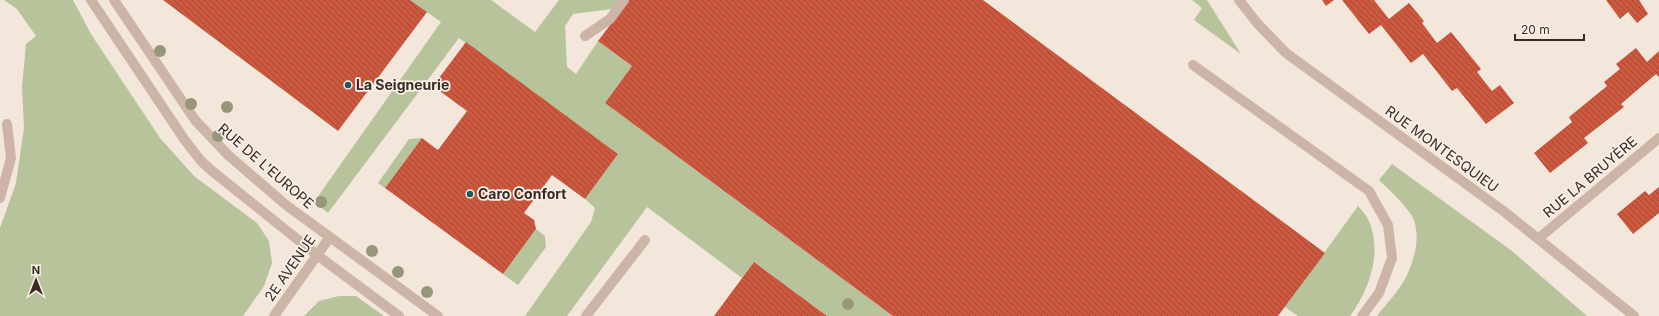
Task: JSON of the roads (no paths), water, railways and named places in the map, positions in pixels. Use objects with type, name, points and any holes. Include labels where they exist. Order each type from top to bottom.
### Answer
[{"type":"street","points":[[91,0],[200,161],[317,255],[399,316]]},
{"type":"street","name":"RUE DE L'EUROPE","points":[[114,0],[180,100],[195,120],[228,155],[286,205],[438,316]]},
{"type":"street","points":[[585,36],[610,19],[624,0]]},
{"type":"street","name":"RUE MONTESQUIEU","points":[[1239,0],[1257,23],[1286,53],[1539,238],[1634,316]]},
{"type":"street","points":[[1193,65],[1369,191],[1388,225],[1392,258],[1379,293],[1362,316]]},
{"type":"street","points":[[0,198],[11,158],[7,124]]},
{"type":"street","name":"RUE LA BRUYÈRE","points":[[1539,238],[1659,138]]},
{"type":"street","name":"2E AVENUE","points":[[274,316],[330,237]]},
{"type":"street","points":[[586,316],[645,240]]},
{"type":"place","name":"La Seigneurie","points":[[348,85]]},
{"type":"place","name":"Caro Confort","points":[[470,194]]}]
